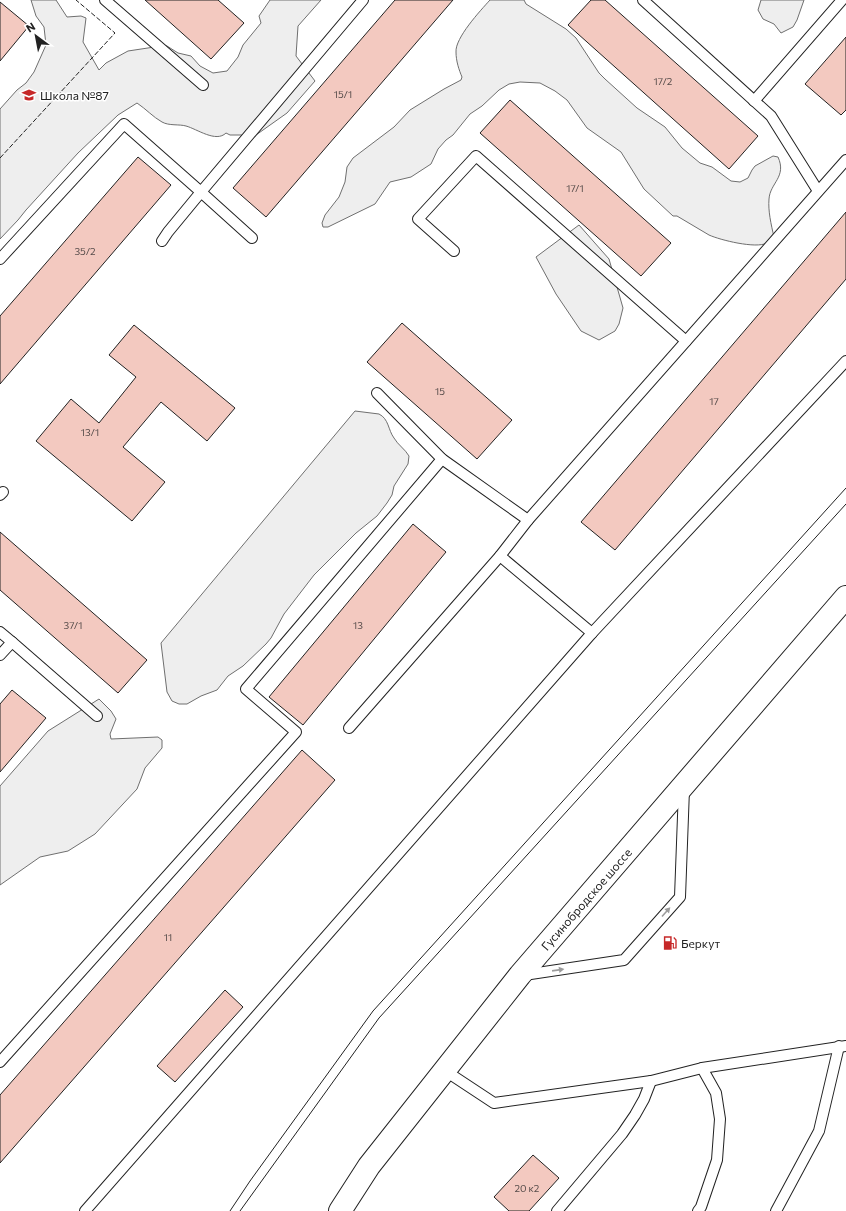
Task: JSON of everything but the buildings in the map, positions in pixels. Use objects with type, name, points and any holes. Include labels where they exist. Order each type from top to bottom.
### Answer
[{"type":"main road","name":"Гусинобродское шоссе","points":[[340,1211],[369,1166],[520,975],[846,597]]},
{"type":"lane","points":[[105,0],[203,85]]},
{"type":"lane","points":[[162,240],[363,0]]},
{"type":"lane","points":[[643,0],[771,116],[818,191]]},
{"type":"lane","points":[[754,101],[842,0]]},
{"type":"lane","points":[[0,259],[124,124],[252,238]]},
{"type":"lane","points":[[454,251],[418,219],[476,156],[686,341]]},
{"type":"lane","points":[[349,728],[500,556],[528,520],[846,160]]},
{"type":"lane","points":[[85,1211],[592,633],[846,361]]},
{"type":"lane","points":[[377,393],[442,459],[528,520]]},
{"type":"lane","points":[[0,1062],[296,732],[246,689],[442,459]]},
{"type":"lane","points":[[500,556],[592,633]]},
{"type":"lane","points":[[0,632],[97,716]]},
{"type":"lane","points":[[0,655],[12,642]]},
{"type":"lane","points":[[520,975],[624,960],[680,897],[684,785]]},
{"type":"lane","points":[[444,1070],[494,1103],[651,1080],[702,1068],[843,1046],[819,1131],[776,1211]]},
{"type":"lane","points":[[698,1211],[717,1160],[720,1119],[716,1093],[702,1068]]},
{"type":"lane","points":[[557,1211],[622,1134],[638,1110],[651,1080]]},
{"type":"shaded area","points":[[31,0],[56,0],[67,17],[81,16],[86,18],[83,42],[99,70],[106,63],[128,51],[167,46],[178,53],[191,56],[200,66],[213,73],[227,71],[238,57],[243,45],[261,23],[259,16],[270,0],[321,0],[298,26],[296,56],[315,81],[287,113],[256,135],[230,135],[226,133],[222,136],[212,136],[186,126],[162,122],[137,103],[118,115],[78,153],[0,239],[0,109],[17,90],[26,83],[34,72],[46,45],[44,27],[36,16]]},
{"type":"shaded area","points":[[490,0],[524,0],[526,4],[566,29],[576,38],[599,73],[605,79],[637,108],[665,127],[682,148],[700,163],[712,167],[731,181],[740,182],[748,178],[755,166],[773,156],[778,157],[781,170],[772,188],[769,199],[769,213],[774,237],[768,243],[762,245],[738,243],[709,235],[677,216],[673,216],[644,189],[621,152],[587,128],[567,100],[555,91],[540,83],[520,82],[509,84],[499,90],[482,106],[470,114],[453,135],[438,149],[431,164],[411,177],[390,182],[375,204],[328,227],[323,227],[322,223],[325,215],[339,197],[345,182],[347,167],[353,158],[394,127],[410,110],[461,80],[462,77],[456,52],[459,40],[469,25]]},
{"type":"shaded area","points":[[761,0],[804,0],[793,27],[781,33],[774,24],[763,19],[758,10]]},
{"type":"shaded area","points":[[579,225],[609,259],[623,308],[619,324],[615,331],[599,340],[581,331],[556,294],[536,257]]},
{"type":"shaded area","points":[[355,411],[379,414],[382,416],[387,422],[392,435],[409,456],[408,464],[394,486],[392,495],[387,503],[377,516],[356,533],[314,575],[284,614],[271,638],[266,644],[243,666],[228,676],[217,690],[201,696],[187,704],[179,704],[172,701],[167,692],[161,643]]},
{"type":"shaded area","points":[[99,699],[111,711],[116,719],[110,734],[111,739],[158,737],[162,740],[162,748],[145,768],[137,789],[95,834],[68,851],[40,857],[0,885],[0,786],[48,731]]},
{"type":"tram line","points":[[230,1211],[373,1011],[846,488]]},
{"type":"tram line","points":[[240,1211],[379,1018],[846,504]]},
{"type":"fence","points":[[0,158],[115,33],[76,0]]},
{"type":"place","name":"Школа №87","points":[[29,95]]},
{"type":"place","name":"Беркут","points":[[670,943]]}]
